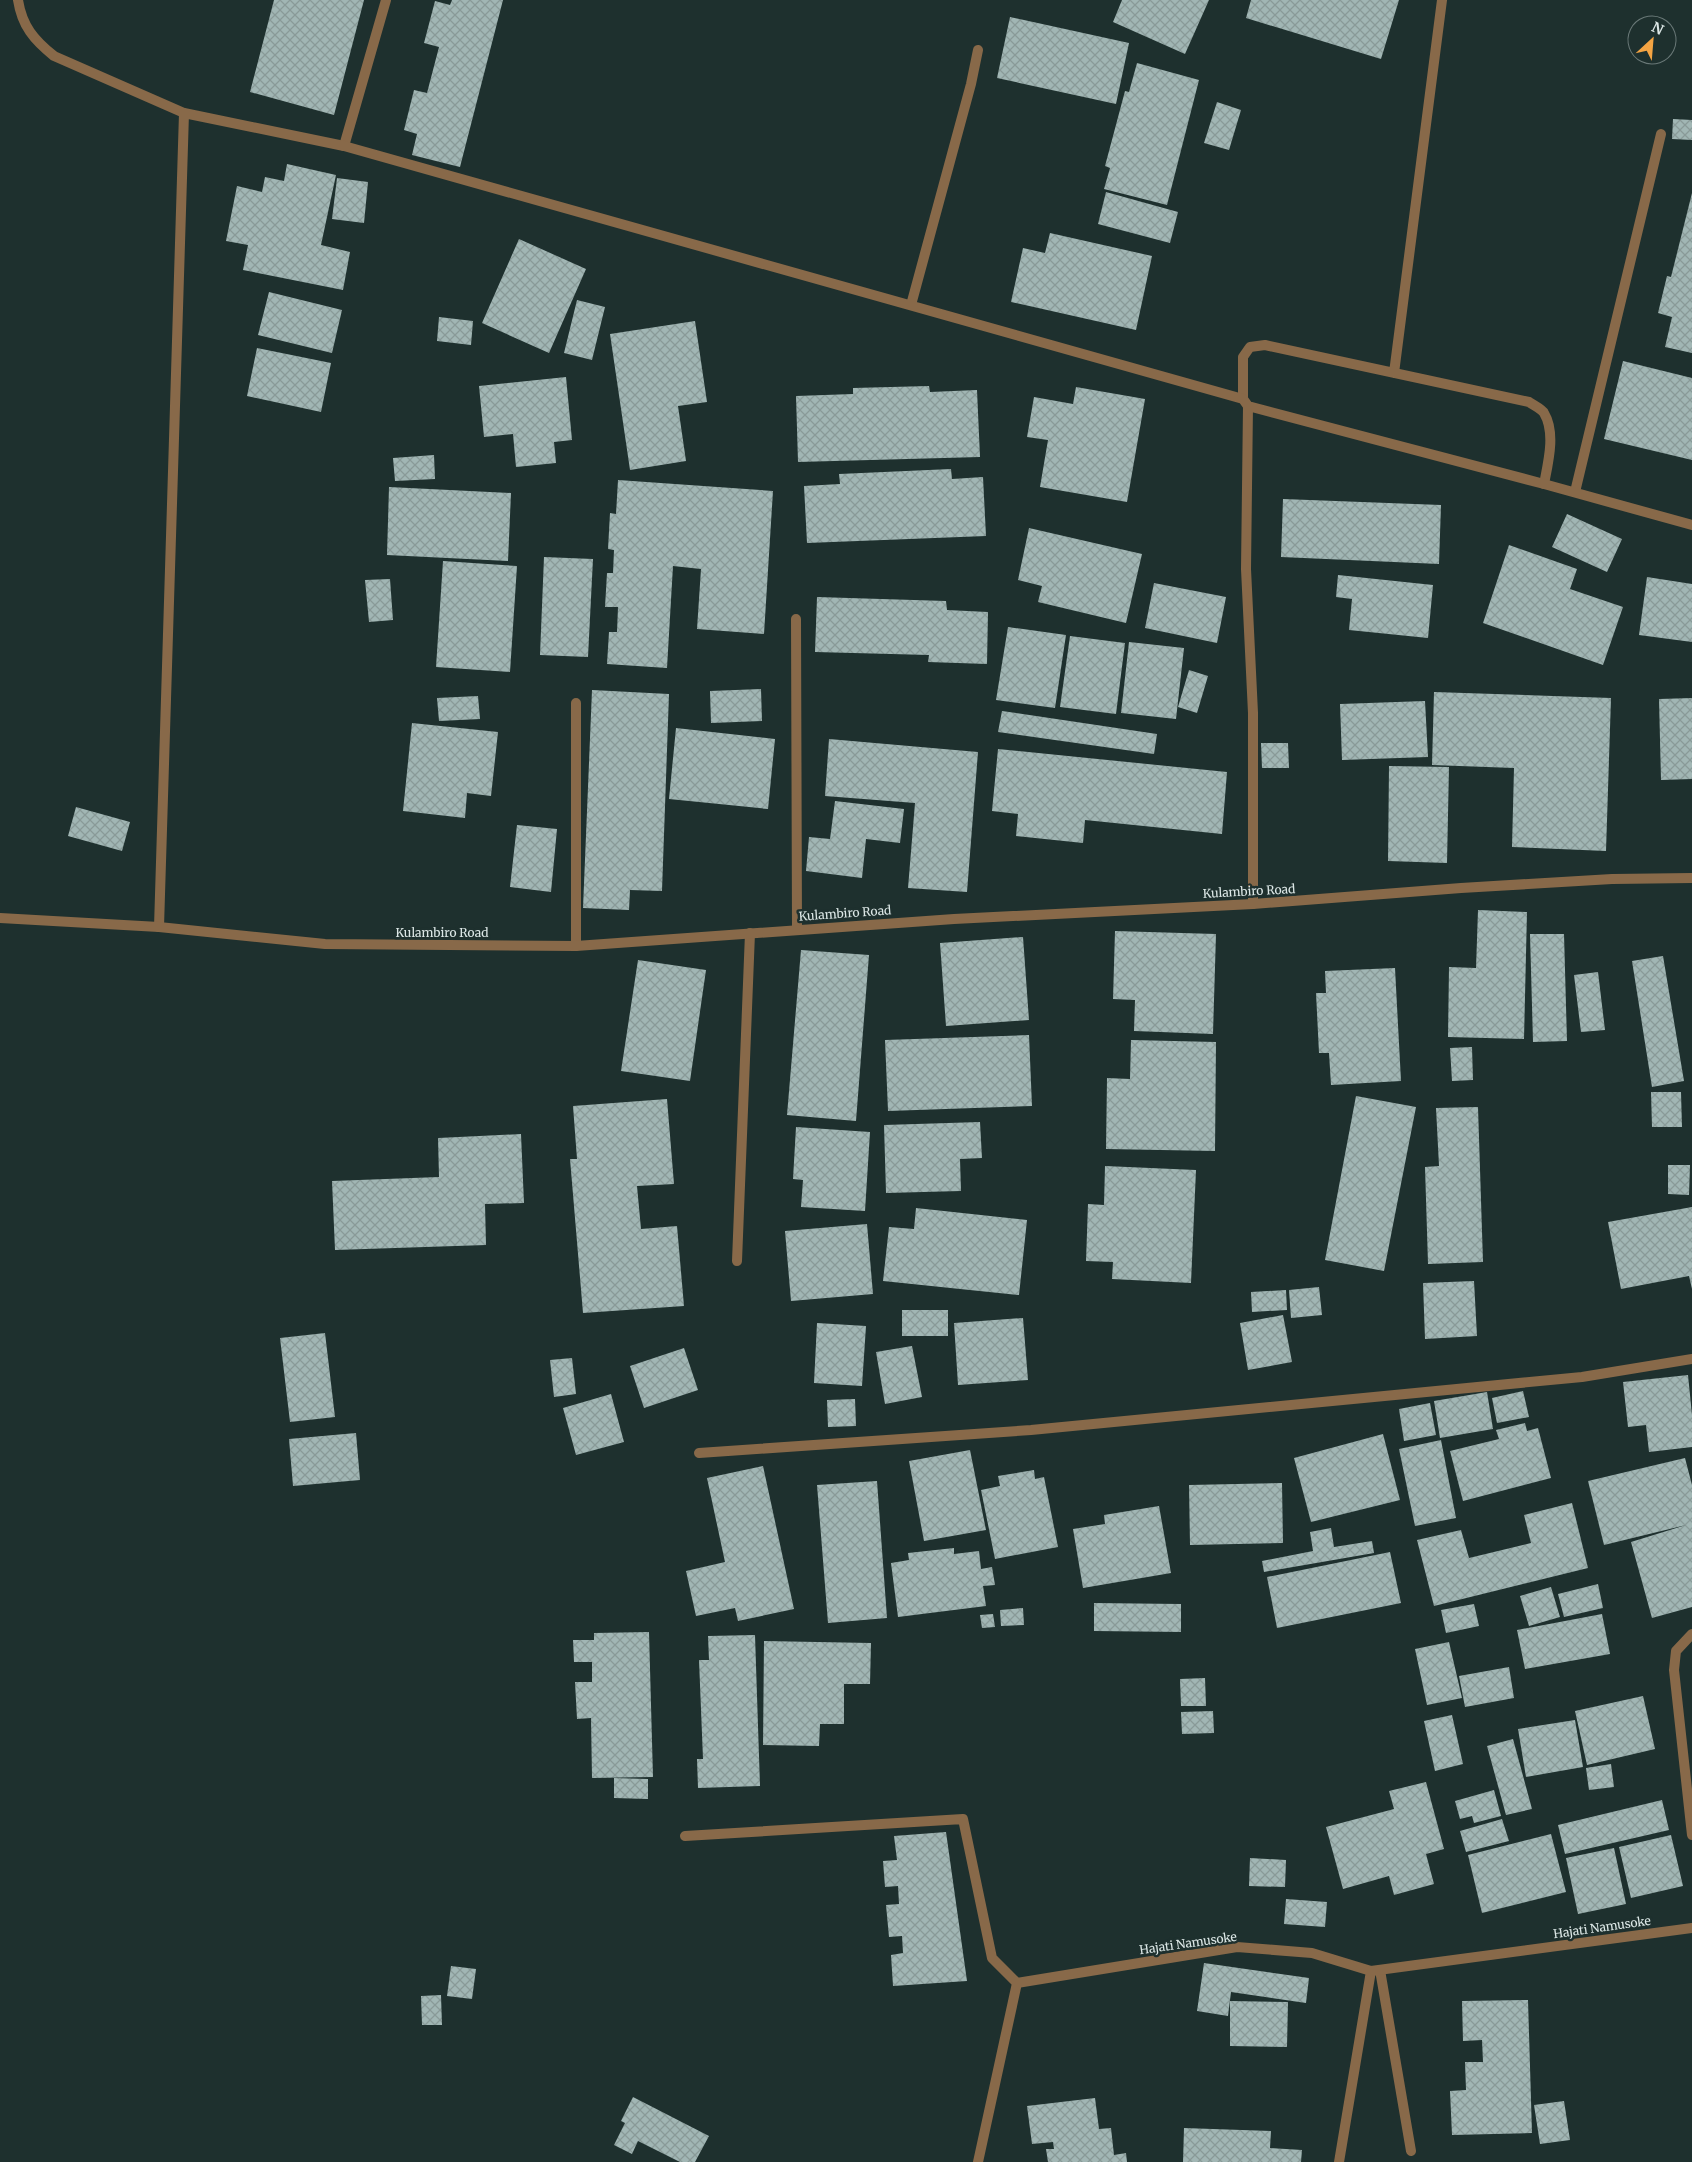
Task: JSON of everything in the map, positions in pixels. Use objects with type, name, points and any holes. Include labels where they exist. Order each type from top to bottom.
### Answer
[{"type":"street","points":[[18,0],[20,18],[40,44],[54,56],[184,113],[344,146],[911,305],[1245,402],[1692,525]]},
{"type":"street","points":[[344,146],[386,0]]},
{"type":"street","points":[[1394,372],[1442,0]]},
{"type":"street","points":[[911,305],[971,84],[978,50]]},
{"type":"street","points":[[159,927],[184,113]]},
{"type":"street","points":[[1575,492],[1661,134]]},
{"type":"street","points":[[1253,904],[1253,712],[1246,569],[1243,356],[1250,347],[1265,345],[1529,402],[1544,413],[1550,429],[1550,454],[1544,484]]},
{"type":"street","points":[[796,619],[796,929]]},
{"type":"street","points":[[576,703],[576,946]]},
{"type":"street","name":"Kulambiro Road","points":[[0,918],[159,927],[324,944],[576,946],[796,929],[1253,904],[1612,879],[1692,878]]},
{"type":"street","points":[[737,1261],[750,933]]},
{"type":"street","points":[[699,1454],[1041,1429],[1582,1378],[1692,1359]]},
{"type":"street","points":[[1692,1634],[1676,1651],[1674,1670],[1692,1835]]},
{"type":"street","points":[[686,1836],[963,1819],[992,1958],[1017,1983],[978,2162]]},
{"type":"street","name":"Hajati Namusoke","points":[[1017,1983],[1237,1947],[1312,1952],[1376,1971],[1692,1928]]},
{"type":"street","points":[[1376,1971],[1411,2150]]},
{"type":"street","points":[[1339,2162],[1376,1971]]},
{"type":"building","points":[[274,0],[364,0],[334,115],[250,92]]},
{"type":"building","points":[[452,0],[503,0],[460,167],[412,155],[417,134],[404,130],[414,90],[427,93],[439,47],[424,43],[435,1],[450,5]]},
{"type":"building","points":[[1122,0],[1209,0],[1185,54],[1113,22]]},
{"type":"building","points":[[1251,0],[1399,0],[1381,59],[1246,18]]},
{"type":"building","points":[[1010,17],[1129,43],[1116,104],[997,78]]},
{"type":"building","points":[[1137,63],[1199,80],[1167,205],[1104,189],[1110,168],[1105,166],[1125,91],[1129,92]]},
{"type":"building","points":[[1217,102],[1241,110],[1229,150],[1204,143]]},
{"type":"building","points":[[1673,119],[1692,120],[1692,140],[1672,139]]},
{"type":"building","points":[[287,164],[336,175],[321,245],[350,252],[343,290],[243,270],[248,245],[226,241],[237,186],[262,192],[265,177],[284,181]]},
{"type":"building","points":[[337,178],[368,182],[364,223],[332,219]]},
{"type":"building","points":[[1106,192],[1178,212],[1170,243],[1098,224]]},
{"type":"building","points":[[1692,193],[1692,353],[1665,347],[1672,317],[1658,313],[1667,276],[1671,277]]},
{"type":"building","points":[[1050,233],[1152,256],[1136,330],[1011,302],[1023,248],[1045,253]]},
{"type":"building","points":[[519,239],[586,269],[549,353],[482,323]]},
{"type":"building","points":[[269,292],[342,310],[332,353],[258,335]]},
{"type":"building","points":[[577,300],[605,307],[592,360],[564,353]]},
{"type":"building","points":[[439,317],[473,321],[471,345],[437,341]]},
{"type":"building","points":[[695,321],[707,402],[678,406],[686,461],[630,470],[610,334]]},
{"type":"building","points":[[257,348],[331,363],[321,412],[247,396]]},
{"type":"building","points":[[1623,361],[1692,378],[1692,460],[1604,439]]},
{"type":"building","points":[[566,377],[572,440],[554,442],[556,463],[516,467],[513,434],[484,437],[479,386]]},
{"type":"building","points":[[929,386],[930,392],[977,390],[980,457],[798,462],[796,396],[853,394],[853,388]]},
{"type":"building","points":[[1076,387],[1145,399],[1127,502],[1040,487],[1048,440],[1027,437],[1034,397],[1073,404]]},
{"type":"building","points":[[434,455],[435,479],[395,481],[393,458]]},
{"type":"building","points":[[951,469],[952,479],[983,477],[986,536],[807,543],[804,486],[840,484],[839,474]]},
{"type":"building","points":[[618,480],[773,491],[764,634],[697,629],[701,569],[673,566],[667,668],[607,664],[609,632],[617,632],[618,607],[605,607],[607,573],[613,573],[614,550],[608,549],[610,513],[616,514]]},
{"type":"building","points":[[389,487],[511,493],[508,561],[387,555]]},
{"type":"building","points":[[1283,499],[1441,505],[1439,564],[1281,557]]},
{"type":"building","points":[[1567,514],[1622,539],[1607,572],[1552,547]]},
{"type":"building","points":[[1029,528],[1142,554],[1126,623],[1038,602],[1042,586],[1018,580]]},
{"type":"building","points":[[1509,545],[1577,569],[1570,589],[1623,607],[1603,665],[1483,623]]},
{"type":"building","points":[[544,557],[593,559],[588,657],[540,655]]},
{"type":"building","points":[[443,561],[517,566],[510,672],[436,667]]},
{"type":"building","points":[[1338,575],[1433,585],[1428,638],[1349,630],[1352,599],[1336,597]]},
{"type":"building","points":[[1647,577],[1692,584],[1692,642],[1639,635]]},
{"type":"building","points":[[390,579],[393,620],[369,622],[365,580]]},
{"type":"building","points":[[1154,583],[1226,597],[1217,643],[1145,628]]},
{"type":"building","points":[[817,597],[946,601],[947,610],[988,612],[987,664],[928,662],[929,655],[815,652]]},
{"type":"building","points":[[1008,627],[1066,635],[1055,708],[996,700]]},
{"type":"building","points":[[1070,636],[1125,643],[1116,714],[1060,707]]},
{"type":"building","points":[[1129,642],[1184,648],[1176,719],[1121,713]]},
{"type":"building","points":[[1189,670],[1208,676],[1197,713],[1178,707]]},
{"type":"building","points":[[761,689],[762,721],[711,723],[710,691]]},
{"type":"building","points":[[592,690],[669,694],[662,891],[630,890],[629,910],[583,908]]},
{"type":"building","points":[[1434,692],[1611,698],[1606,851],[1512,847],[1514,768],[1432,765]]},
{"type":"building","points":[[478,696],[480,719],[439,721],[437,698]]},
{"type":"building","points":[[1692,698],[1692,779],[1661,780],[1659,699]]},
{"type":"building","points":[[1425,701],[1428,757],[1342,760],[1340,704]]},
{"type":"building","points":[[1002,711],[1157,734],[1154,754],[998,732]]},
{"type":"building","points":[[412,723],[498,732],[491,796],[467,793],[465,818],[403,811]]},
{"type":"building","points":[[676,728],[775,739],[768,809],[669,799]]},
{"type":"building","points":[[829,739],[978,752],[967,892],[908,888],[915,803],[825,796]]},
{"type":"building","points":[[1261,743],[1288,743],[1289,768],[1262,768]]},
{"type":"building","points":[[998,749],[1227,772],[1222,834],[1085,820],[1083,843],[1016,836],[1018,814],[992,811]]},
{"type":"building","points":[[1389,766],[1449,767],[1447,863],[1388,861]]},
{"type":"building","points":[[835,801],[904,809],[900,843],[866,839],[862,878],[806,871],[809,837],[830,839]]},
{"type":"building","points":[[76,807],[130,822],[122,851],[68,836]]},
{"type":"building","points":[[517,825],[557,829],[551,892],[510,887]]},
{"type":"building","points":[[1478,910],[1527,912],[1524,1039],[1448,1037],[1449,967],[1476,968]]},
{"type":"building","points":[[1115,931],[1216,934],[1213,1034],[1134,1031],[1135,1000],[1113,999]]},
{"type":"building","points":[[1530,934],[1564,934],[1567,1041],[1533,1042]]},
{"type":"building","points":[[1023,937],[1029,1020],[946,1026],[940,943]]},
{"type":"building","points":[[801,950],[869,955],[856,1121],[787,1115]]},
{"type":"building","points":[[1663,956],[1684,1081],[1652,1087],[1632,961]]},
{"type":"building","points":[[638,960],[706,970],[690,1081],[621,1071]]},
{"type":"building","points":[[1395,968],[1401,1081],[1331,1085],[1329,1053],[1319,1053],[1316,993],[1326,993],[1325,971]]},
{"type":"building","points":[[1598,972],[1605,1030],[1581,1032],[1574,975]]},
{"type":"building","points":[[1029,1035],[1032,1106],[888,1111],[885,1040]]},
{"type":"building","points":[[1131,1040],[1216,1042],[1215,1151],[1106,1149],[1107,1078],[1130,1079]]},
{"type":"building","points":[[1472,1047],[1473,1080],[1452,1081],[1450,1048]]},
{"type":"building","points":[[1651,1092],[1681,1092],[1682,1127],[1652,1127]]},
{"type":"building","points":[[1356,1096],[1416,1107],[1384,1271],[1325,1260]]},
{"type":"building","points":[[667,1099],[674,1184],[637,1186],[641,1229],[677,1226],[684,1306],[583,1313],[570,1159],[577,1159],[573,1106]]},
{"type":"building","points":[[1478,1107],[1483,1262],[1428,1264],[1425,1167],[1439,1166],[1436,1108]]},
{"type":"building","points":[[980,1122],[982,1158],[960,1159],[961,1191],[886,1193],[884,1125]]},
{"type":"building","points":[[796,1127],[870,1132],[865,1211],[801,1207],[803,1180],[793,1179]]},
{"type":"building","points":[[521,1134],[524,1203],[485,1204],[486,1245],[335,1250],[332,1181],[439,1177],[438,1138]]},
{"type":"building","points":[[1668,1165],[1690,1165],[1689,1195],[1668,1194]]},
{"type":"building","points":[[1105,1166],[1196,1170],[1191,1283],[1112,1279],[1113,1262],[1086,1261],[1088,1204],[1104,1205]]},
{"type":"building","points":[[1692,1207],[1692,1289],[1689,1276],[1621,1289],[1608,1222]]},
{"type":"building","points":[[916,1208],[1027,1220],[1019,1295],[883,1281],[889,1227],[914,1229]]},
{"type":"building","points":[[867,1224],[873,1294],[791,1301],[785,1231]]},
{"type":"building","points":[[1474,1281],[1477,1336],[1425,1339],[1423,1283]]},
{"type":"building","points":[[1319,1287],[1322,1315],[1291,1318],[1289,1290]]},
{"type":"building","points":[[1286,1290],[1287,1310],[1252,1312],[1251,1292]]},
{"type":"building","points":[[902,1310],[948,1310],[948,1336],[902,1336]]},
{"type":"building","points":[[1283,1315],[1292,1362],[1248,1370],[1240,1323]]},
{"type":"building","points":[[1023,1318],[1028,1380],[958,1385],[954,1323]]},
{"type":"building","points":[[817,1323],[866,1326],[862,1386],[814,1383]]},
{"type":"building","points":[[325,1333],[335,1417],[290,1422],[280,1338]]},
{"type":"building","points":[[912,1346],[922,1397],[885,1404],[876,1352]]},
{"type":"building","points":[[684,1348],[698,1390],[644,1408],[630,1366]]},
{"type":"building","points":[[572,1358],[576,1394],[554,1397],[550,1360]]},
{"type":"building","points":[[1688,1375],[1692,1415],[1692,1447],[1649,1452],[1646,1425],[1628,1427],[1623,1382]]},
{"type":"building","points":[[1523,1391],[1529,1417],[1497,1423],[1492,1398]]},
{"type":"building","points":[[1487,1392],[1493,1429],[1440,1438],[1434,1401]]},
{"type":"building","points":[[611,1394],[624,1442],[576,1455],[563,1408]]},
{"type":"building","points":[[855,1399],[856,1426],[828,1427],[827,1400]]},
{"type":"building","points":[[1430,1403],[1436,1435],[1404,1441],[1399,1409]]},
{"type":"building","points":[[1525,1423],[1527,1431],[1538,1428],[1551,1478],[1463,1501],[1450,1451],[1499,1439],[1496,1430]]},
{"type":"building","points":[[356,1433],[360,1480],[293,1486],[289,1439]]},
{"type":"building","points":[[1383,1434],[1400,1500],[1311,1522],[1294,1458]]},
{"type":"building","points":[[1441,1440],[1456,1518],[1415,1526],[1399,1449]]},
{"type":"building","points":[[970,1450],[986,1530],[924,1541],[909,1461]]},
{"type":"building","points":[[1685,1458],[1692,1485],[1692,1607],[1652,1618],[1631,1542],[1686,1525],[1604,1545],[1588,1481]]},
{"type":"building","points":[[763,1466],[794,1609],[738,1621],[735,1608],[696,1616],[686,1571],[725,1562],[707,1478]]},
{"type":"building","points":[[1034,1470],[1035,1479],[1044,1477],[1058,1547],[995,1559],[981,1490],[1000,1486],[998,1476]]},
{"type":"building","points":[[877,1481],[887,1618],[828,1623],[817,1485]]},
{"type":"building","points":[[1282,1483],[1283,1543],[1190,1545],[1189,1485]]},
{"type":"building","points":[[1572,1503],[1588,1568],[1434,1606],[1417,1540],[1461,1530],[1469,1558],[1531,1543],[1524,1515]]},
{"type":"building","points":[[1159,1506],[1171,1573],[1083,1588],[1073,1529],[1105,1524],[1104,1515]]},
{"type":"building","points":[[1331,1528],[1334,1547],[1372,1541],[1374,1553],[1264,1572],[1262,1561],[1313,1551],[1310,1532]]},
{"type":"building","points":[[954,1548],[954,1554],[979,1551],[981,1569],[992,1567],[995,1585],[983,1586],[986,1606],[898,1617],[891,1563],[909,1560],[908,1553]]},
{"type":"building","points":[[1390,1552],[1401,1603],[1277,1628],[1267,1577]]},
{"type":"building","points":[[1598,1584],[1603,1608],[1564,1617],[1558,1594]]},
{"type":"building","points":[[1551,1587],[1560,1617],[1529,1626],[1520,1596]]},
{"type":"building","points":[[1094,1603],[1181,1604],[1181,1632],[1094,1631]]},
{"type":"building","points":[[1474,1604],[1479,1626],[1446,1633],[1441,1610]]},
{"type":"building","points":[[1023,1608],[1024,1625],[1001,1626],[1000,1610]]},
{"type":"building","points":[[993,1614],[995,1627],[982,1628],[980,1615]]},
{"type":"building","points":[[1602,1614],[1610,1654],[1525,1669],[1517,1630]]},
{"type":"building","points":[[649,1632],[653,1777],[592,1778],[591,1718],[577,1719],[575,1682],[592,1682],[592,1662],[574,1662],[573,1640],[594,1640],[594,1633]]},
{"type":"building","points":[[755,1635],[760,1786],[698,1788],[697,1759],[703,1759],[699,1660],[709,1660],[708,1636]]},
{"type":"building","points":[[764,1641],[871,1643],[870,1684],[844,1684],[844,1724],[820,1724],[819,1746],[763,1745]]},
{"type":"building","points":[[1449,1642],[1462,1698],[1427,1705],[1415,1649]]},
{"type":"building","points":[[1509,1667],[1514,1698],[1465,1707],[1459,1676]]},
{"type":"building","points":[[1205,1678],[1206,1706],[1181,1706],[1180,1679]]},
{"type":"building","points":[[1643,1696],[1655,1749],[1587,1765],[1575,1711]]},
{"type":"building","points":[[1213,1711],[1214,1733],[1182,1734],[1181,1712]]},
{"type":"building","points":[[1452,1715],[1463,1764],[1435,1771],[1424,1721]]},
{"type":"building","points":[[1575,1720],[1583,1767],[1526,1777],[1518,1729]]},
{"type":"building","points":[[1513,1739],[1532,1809],[1506,1815],[1487,1746]]},
{"type":"building","points":[[1611,1764],[1614,1787],[1589,1790],[1586,1768]]},
{"type":"building","points":[[614,1778],[648,1779],[648,1799],[614,1798]]},
{"type":"building","points":[[1426,1782],[1444,1849],[1426,1854],[1434,1884],[1394,1895],[1389,1876],[1343,1889],[1326,1827],[1394,1809],[1389,1791]]},
{"type":"building","points":[[1494,1790],[1501,1816],[1474,1823],[1472,1816],[1460,1819],[1455,1801]]},
{"type":"building","points":[[1662,1800],[1669,1830],[1565,1854],[1558,1825]]},
{"type":"building","points":[[1502,1819],[1509,1841],[1466,1852],[1460,1831]]},
{"type":"building","points":[[946,1832],[967,1981],[893,1986],[891,1955],[903,1953],[902,1936],[889,1937],[886,1905],[899,1904],[898,1886],[885,1887],[883,1861],[897,1860],[894,1836]]},
{"type":"building","points":[[1551,1834],[1566,1892],[1482,1913],[1468,1855]]},
{"type":"building","points":[[1671,1835],[1683,1886],[1631,1898],[1619,1847]]},
{"type":"building","points":[[1614,1848],[1626,1904],[1578,1914],[1566,1858]]},
{"type":"building","points":[[1250,1858],[1286,1860],[1285,1887],[1249,1886]]},
{"type":"building","points":[[1286,1899],[1327,1902],[1325,1927],[1284,1924]]},
{"type":"building","points":[[1204,1963],[1309,1978],[1306,2003],[1231,1992],[1228,2016],[1197,2011]]},
{"type":"building","points":[[451,1966],[476,1969],[472,1999],[447,1996]]},
{"type":"building","points":[[441,1995],[442,2025],[422,2025],[421,1996]]},
{"type":"building","points":[[1528,2000],[1532,2133],[1452,2135],[1450,2091],[1466,2090],[1465,2062],[1483,2062],[1482,2040],[1463,2041],[1462,2001]]},
{"type":"building","points":[[1230,2001],[1288,2002],[1287,2047],[1230,2046]]},
{"type":"building","points":[[633,2097],[709,2136],[695,2162],[680,2162],[638,2141],[632,2154],[614,2145],[625,2123],[621,2121]]},
{"type":"building","points":[[1095,2098],[1099,2129],[1111,2128],[1114,2155],[1126,2153],[1127,2162],[1048,2162],[1046,2149],[1054,2149],[1053,2142],[1032,2144],[1027,2106]]},
{"type":"building","points":[[1564,2101],[1570,2140],[1540,2144],[1534,2105]]},
{"type":"building","points":[[1184,2128],[1271,2131],[1270,2148],[1302,2150],[1301,2162],[1183,2162]]}]
